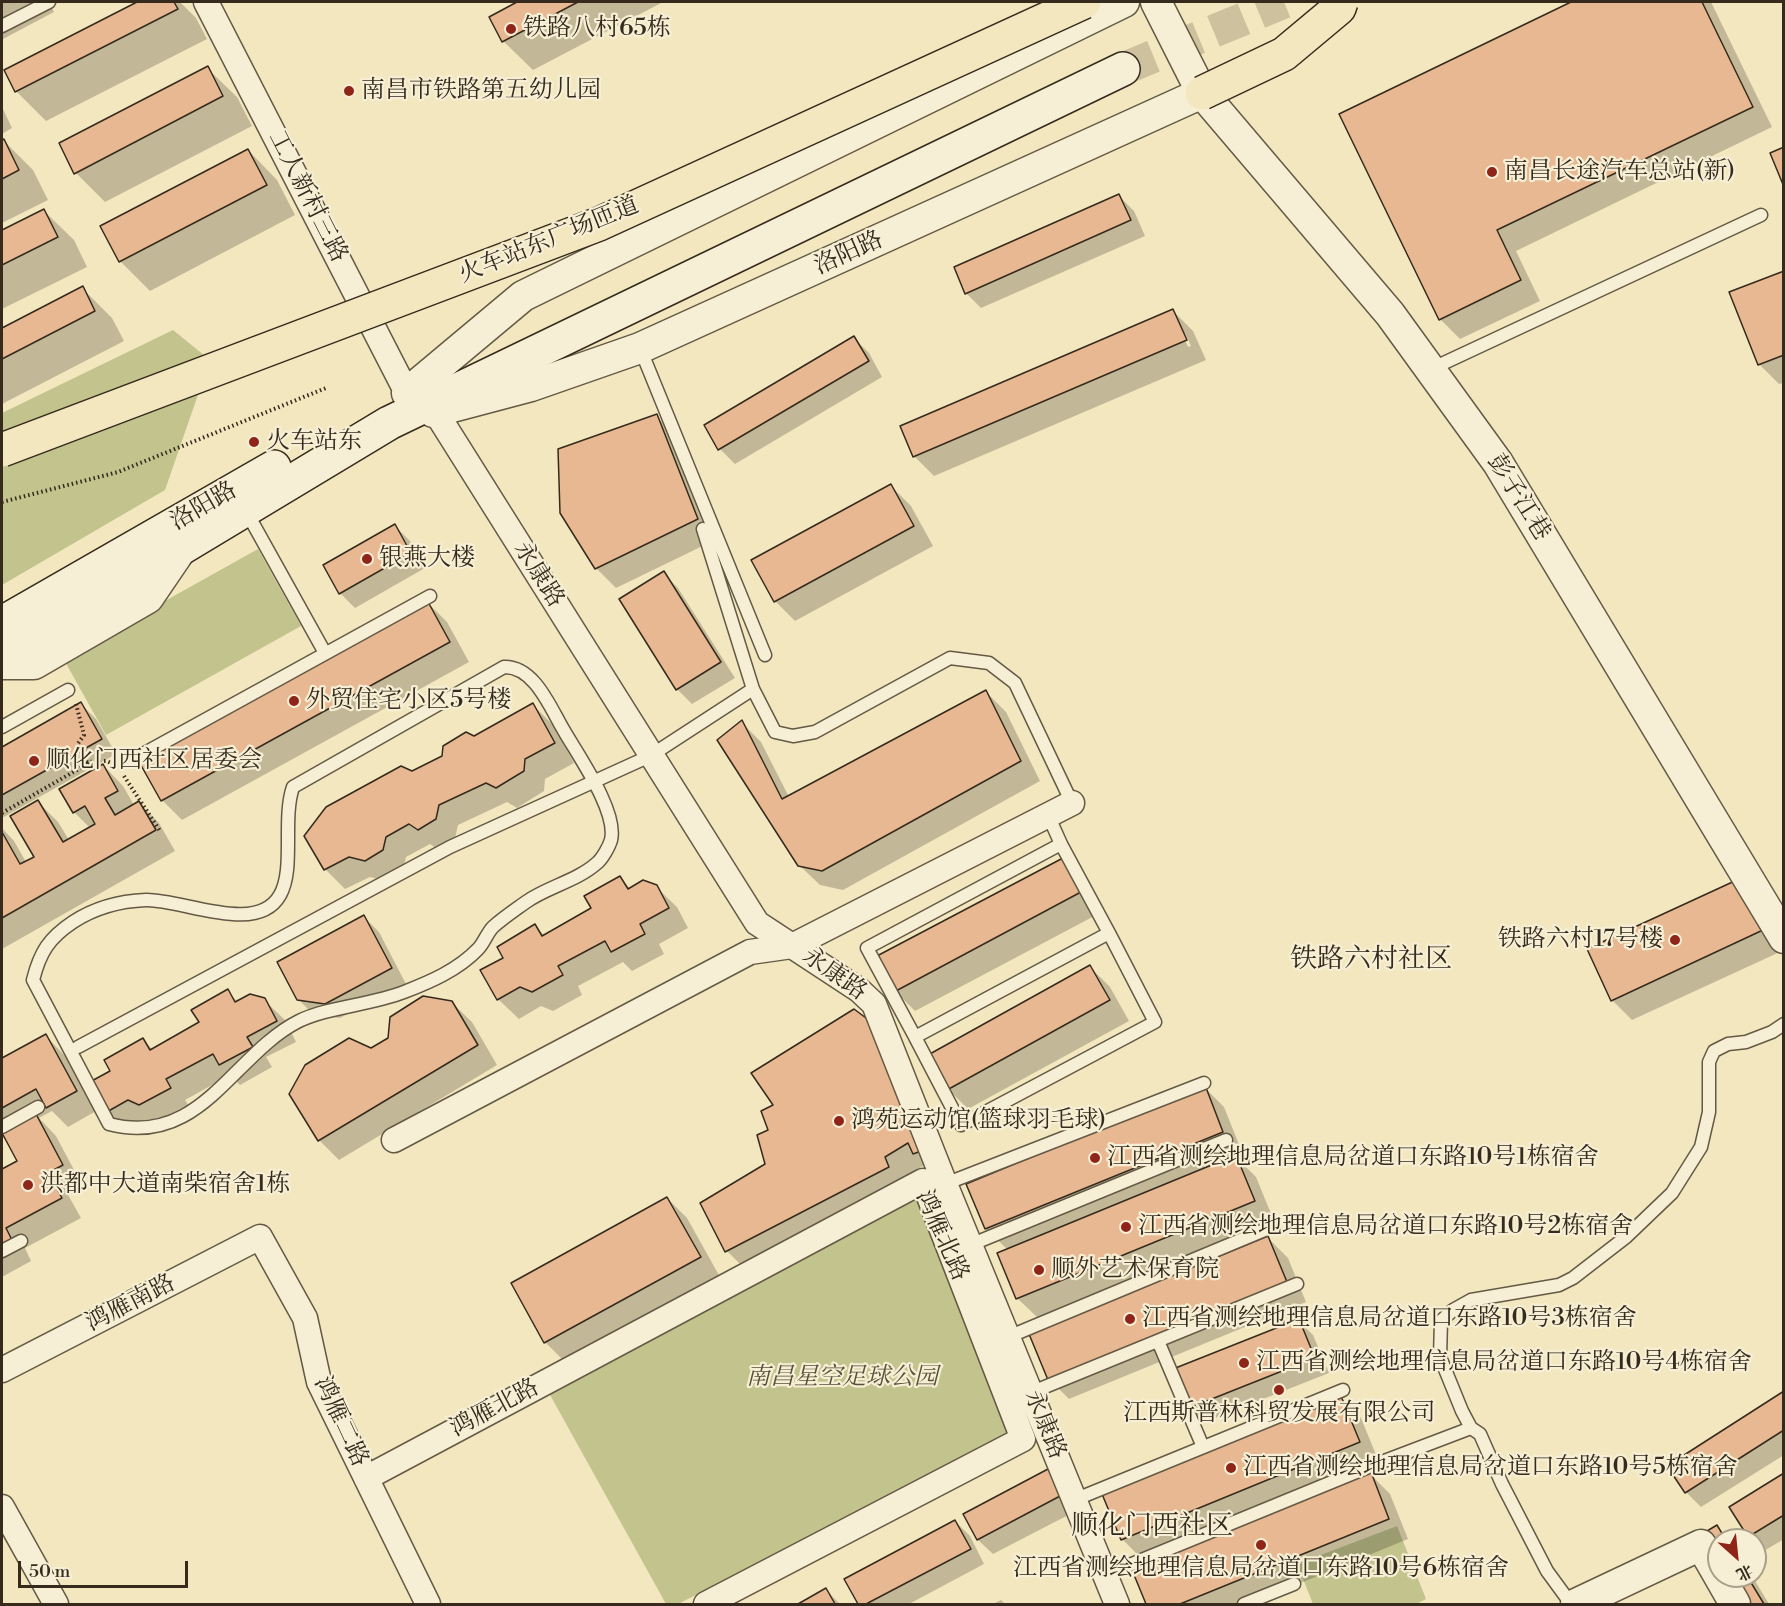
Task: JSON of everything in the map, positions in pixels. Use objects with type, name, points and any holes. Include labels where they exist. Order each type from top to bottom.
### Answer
[{"type":"highway","name":"火车站东广场匝道","points":[[2,450],[599,224],[1084,2]]},
{"type":"highway","points":[[1202,93],[1284,54],[1339,8],[1341,2]]},
{"type":"main road","name":"洛阳路","points":[[2,623],[325,437],[407,393],[622,286],[1118,60],[386,432],[245,510],[2,656]]},
{"type":"street","name":"工人新村三路","points":[[206,2],[407,393]]},
{"type":"street","name":"洛阳路","points":[[407,393],[523,296],[1124,2]]},
{"type":"street","points":[[1156,2],[1202,93]]},
{"type":"street","name":"洛阳路","points":[[386,432],[435,411],[531,386],[640,348],[1202,93]]},
{"type":"street","name":"彭子江巷","points":[[1202,93],[1390,314],[1498,464],[1784,938]]},
{"type":"street","name":"永康路","points":[[435,411],[757,924],[859,990],[874,1004],[1117,1605]]},
{"type":"street","points":[[2,664],[34,664],[148,598],[182,548]]},
{"type":"street","points":[[394,1140],[750,952],[792,946],[1072,803]]},
{"type":"street","name":"鸿雁北路","points":[[366,1478],[923,1181],[1023,1439],[706,1605]]},
{"type":"street","name":"鸿雁南路","points":[[2,1370],[260,1237]]},
{"type":"street","name":"鸿雁二路","points":[[260,1237],[305,1318],[319,1382],[428,1605]]},
{"type":"street","points":[[2,1507],[56,1605]]},
{"type":"street","points":[[1579,1603],[1701,1545],[1707,1555]]},
{"type":"street","points":[[1726,1588],[1735,1605]]},
{"type":"lane","points":[[2,26],[49,2]]},
{"type":"lane","points":[[1430,369],[1761,216]]},
{"type":"lane","points":[[640,348],[765,655]]},
{"type":"lane","points":[[245,510],[325,653]]},
{"type":"lane","points":[[703,528],[753,689],[775,732],[793,736],[815,732],[950,658],[989,663],[1015,683],[1072,803]]},
{"type":"lane","points":[[132,760],[430,596]]},
{"type":"lane","points":[[514,666],[542,692],[593,782],[609,816],[611,839],[600,861],[588,871],[528,900],[492,928],[480,948],[440,976],[403,993],[368,1005],[300,1021],[284,1030],[217,1094],[200,1107],[176,1119],[150,1126],[109,1124],[104,1119],[33,980],[38,957],[57,933],[86,914],[115,903],[173,902],[224,915],[252,914],[269,905],[279,896],[285,879],[288,802],[293,787],[504,667],[514,666]]},
{"type":"lane","points":[[78,1047],[450,847],[650,756],[753,689]]},
{"type":"lane","points":[[2,727],[68,690]]},
{"type":"lane","points":[[1048,815],[1155,1022],[961,1125],[867,948],[1061,844]]},
{"type":"lane","points":[[915,1037],[1109,933]]},
{"type":"lane","points":[[1579,1603],[1566,1597],[1547,1571],[1502,1484],[1480,1434],[1471,1428],[1440,1357],[1441,1321],[1453,1310],[1471,1300],[1559,1285],[1573,1278],[1626,1237],[1672,1193],[1701,1147],[1709,1112],[1709,1062],[1714,1051],[1728,1044],[1746,1042],[1772,1032],[1784,1024]]},
{"type":"lane","points":[[945,1184],[1204,1083]]},
{"type":"lane","points":[[2,1127],[39,1107]]},
{"type":"lane","points":[[970,1245],[1226,1140]]},
{"type":"lane","points":[[1008,1337],[1267,1228]]},
{"type":"lane","points":[[2,1251],[21,1241]]},
{"type":"lane","points":[[1030,1393],[1297,1284]]},
{"type":"lane","points":[[1158,1341],[1203,1448]]},
{"type":"lane","points":[[1074,1500],[1343,1390]]},
{"type":"lane","points":[[1105,1575],[1371,1466],[1471,1428]]},
{"type":"lane","points":[[1244,1605],[1294,1584]]},
{"type":"path","points":[[2,502],[118,472],[326,388]]},
{"type":"path","points":[[68,690],[80,712],[84,735],[77,745],[89,763]]},
{"type":"path","points":[[2,813],[89,763],[106,761],[118,766],[160,831]]},
{"type":"green space","points":[[173,330],[210,360],[165,490],[2,585],[2,413]]},
{"type":"green space","points":[[258,549],[301,626],[106,735],[63,658]]},
{"type":"green space","name":"南昌星空足球公园","points":[[916,1194],[1011,1435],[678,1604],[666,1604],[549,1393]]},
{"type":"green space","points":[[1397,1526],[1426,1599],[1416,1604],[1313,1604],[1297,1564]]},
{"type":"building","points":[[137,2],[174,2],[178,9],[15,92],[4,70]]},
{"type":"building","name":"铁路八村65栋","points":[[517,2],[578,2],[502,42],[489,17]]},
{"type":"building","name":"南昌长途汽车总站(新)","points":[[1571,2],[1702,2],[1753,107],[1497,230],[1521,280],[1439,320],[1339,114]]},
{"type":"building","points":[[208,66],[223,96],[74,174],[59,143]]},
{"type":"building","points":[[4,139],[19,170],[2,179],[2,140]]},
{"type":"building","points":[[1784,147],[1784,187],[1770,153]]},
{"type":"building","points":[[248,149],[267,185],[119,262],[100,226]]},
{"type":"building","points":[[1119,194],[1131,220],[965,294],[954,267]]},
{"type":"building","points":[[44,209],[58,237],[2,265],[2,230]]},
{"type":"building","points":[[1784,271],[1784,355],[1758,365],[1729,292]]},
{"type":"building","points":[[83,286],[95,311],[2,359],[2,328]]},
{"type":"building","points":[[1173,309],[1187,340],[913,457],[900,426]]},
{"type":"building","points":[[854,336],[869,361],[718,450],[704,425]]},
{"type":"building","points":[[657,414],[698,519],[595,569],[560,513],[558,449]]},
{"type":"building","points":[[891,484],[914,526],[774,602],[751,560]]},
{"type":"building","name":"银燕大楼","points":[[395,524],[411,553],[339,594],[323,565]]},
{"type":"building","points":[[664,571],[721,662],[676,690],[619,599]]},
{"type":"building","name":"外贸住宅小区5号楼","points":[[427,600],[450,642],[161,801],[138,760]]},
{"type":"building","points":[[986,690],[1021,761],[822,871],[798,866],[717,740],[742,720],[782,799]]},
{"type":"building","points":[[81,702],[102,739],[2,795],[2,747]]},
{"type":"building","points":[[533,703],[555,743],[525,759],[524,771],[496,788],[486,783],[439,805],[436,819],[418,830],[409,824],[386,837],[383,850],[365,861],[349,857],[324,870],[304,836],[326,807],[401,766],[412,771],[442,756],[443,746],[466,732],[474,736]]},
{"type":"building","points":[[103,764],[118,791],[105,798],[115,815],[139,801],[156,830],[2,918],[2,832],[20,864],[34,857],[10,816],[38,800],[63,842],[95,824],[85,806],[73,813],[59,789]]},
{"type":"building","points":[[1063,858],[1081,892],[894,992],[875,957]]},
{"type":"building","points":[[620,876],[628,889],[643,880],[657,885],[669,908],[640,924],[645,934],[611,952],[605,941],[558,966],[563,975],[532,992],[520,987],[497,1000],[480,970],[503,958],[497,947],[535,924],[542,936],[591,908],[584,896]]},
{"type":"building","name":"铁路六村17号楼","points":[[1739,879],[1763,930],[1611,1001],[1587,949]]},
{"type":"building","points":[[364,915],[392,968],[325,1004],[297,1000],[277,962]]},
{"type":"building","points":[[1090,965],[1110,1000],[947,1090],[928,1055]]},
{"type":"building","points":[[228,989],[235,1002],[250,994],[265,998],[277,1021],[247,1037],[253,1047],[219,1065],[213,1054],[166,1079],[171,1088],[139,1105],[128,1100],[105,1113],[88,1083],[110,1071],[104,1060],[143,1038],[150,1050],[199,1022],[191,1010]]},
{"type":"building","points":[[423,996],[452,1001],[478,1045],[318,1141],[289,1094],[305,1065],[349,1038],[371,1048],[388,1038],[390,1017]]},
{"type":"building","name":"鸿苑运动馆(篮球羽毛球)","points":[[854,1009],[870,1021],[924,1150],[913,1154],[908,1143],[885,1157],[889,1167],[725,1252],[700,1203],[765,1164],[757,1135],[768,1130],[761,1111],[773,1105],[751,1073]]},
{"type":"building","name":"洪都中大道南柴宿舍1栋","points":[[46,1034],[77,1091],[46,1108],[36,1089],[2,1108],[2,1058]]},
{"type":"building","name":"江西省测绘地理信息局岔道口东路10号1栋宿舍","points":[[1205,1085],[1223,1132],[985,1229],[966,1184]]},
{"type":"building","name":"洪都中大道南柴宿舍1栋","points":[[36,1114],[63,1165],[48,1173],[62,1198],[6,1228],[12,1240],[2,1246],[2,1169],[17,1161],[2,1133]]},
{"type":"building","name":"江西省测绘地理信息局岔道口东路10号2栋宿舍","points":[[1236,1155],[1255,1201],[1016,1299],[997,1253]]},
{"type":"building","points":[[667,1197],[701,1257],[544,1343],[511,1283]]},
{"type":"building","name":"江西省测绘地理信息局岔道口东路10号3栋宿舍","points":[[1268,1236],[1287,1282],[1048,1380],[1029,1334]]},
{"type":"building","name":"江西省测绘地理信息局岔道口东路10号4栋宿舍","points":[[1299,1319],[1315,1358],[1189,1408],[1173,1369]]},
{"type":"building","points":[[1784,1391],[1784,1430],[1685,1493],[1667,1466]]},
{"type":"building","name":"江西省测绘地理信息局岔道口东路10号5栋宿舍","points":[[1341,1396],[1360,1442],[1121,1540],[1102,1494]]},
{"type":"building","points":[[1048,1469],[1062,1495],[977,1540],[963,1514]]},
{"type":"building","name":"江西省测绘地理信息局岔道口东路10号6栋宿舍","points":[[1371,1472],[1389,1519],[1180,1604],[1146,1604],[1132,1570]]},
{"type":"building","points":[[1784,1473],[1784,1515],[1763,1528],[1742,1528],[1729,1507]]},
{"type":"building","points":[[955,1520],[971,1549],[866,1604],[858,1604],[844,1579]]},
{"type":"building","points":[[1707,1531],[1707,1543],[1702,1534]]},
{"type":"building","points":[[826,1588],[835,1604],[798,1604]]},
{"type":"building","points":[[1734,1588],[1754,1588],[1764,1604],[1744,1604]]},
{"type":"tunnel","points":[[1123,69],[1284,2]]},
{"type":"place","name":"铁路八村65栋","points":[[511,29]]},
{"type":"place","name":"南昌市铁路第五幼儿园","points":[[349,91]]},
{"type":"place","name":"南昌长途汽车总站(新)","points":[[1492,172]]},
{"type":"place","name":"火车站东","points":[[254,442]]},
{"type":"place","name":"银燕大楼","points":[[367,559]]},
{"type":"place","name":"外贸住宅小区5号楼","points":[[294,701]]},
{"type":"place","name":"顺化门西社区居委会","points":[[34,761]]},
{"type":"place","name":"铁路六村17号楼","points":[[1675,940]]},
{"type":"place","name":"鸿苑运动馆(篮球羽毛球)","points":[[839,1121]]},
{"type":"place","name":"江西省测绘地理信息局岔道口东路10号1栋宿舍","points":[[1095,1158]]},
{"type":"place","name":"洪都中大道南柴宿舍1栋","points":[[28,1185]]},
{"type":"place","name":"江西省测绘地理信息局岔道口东路10号2栋宿舍","points":[[1126,1227]]},
{"type":"place","name":"顺外艺术保育院","points":[[1039,1270]]},
{"type":"place","name":"江西省测绘地理信息局岔道口东路10号3栋宿舍","points":[[1130,1319]]},
{"type":"place","name":"江西省测绘地理信息局岔道口东路10号4栋宿舍","points":[[1244,1363]]},
{"type":"place","name":"江西斯普林科贸发展有限公司","points":[[1279,1390]]},
{"type":"place","name":"江西省测绘地理信息局岔道口东路10号5栋宿舍","points":[[1231,1468]]},
{"type":"place","name":"江西省测绘地理信息局岔道口东路10号6栋宿舍","points":[[1261,1545]]},
{"type":"district","name":"铁路六村社区","points":[[1371,961]]},
{"type":"district","name":"顺化门西社区","points":[[1152,1528]]}]
